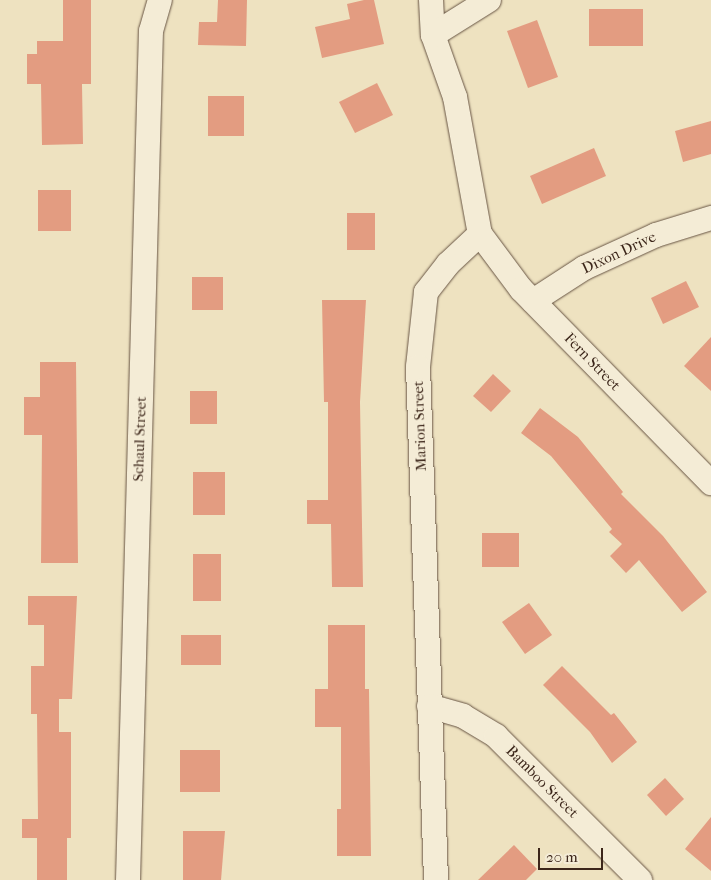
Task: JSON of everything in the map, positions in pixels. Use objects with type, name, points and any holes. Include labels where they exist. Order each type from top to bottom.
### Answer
[{"type":"street","name":"Schaul Street","points":[[128,880],[150,31],[160,0]]},
{"type":"street","points":[[430,0],[433,36],[455,97],[480,234]]},
{"type":"street","points":[[433,36],[489,0]]},
{"type":"street","name":"Dixon Drive","points":[[533,301],[584,268],[656,235],[711,218]]},
{"type":"street","name":"Fern Street","points":[[480,234],[533,301],[711,484]]},
{"type":"street","name":"Marion Street","points":[[436,880],[418,367],[426,292],[448,264],[480,234]]},
{"type":"street","name":"Bamboo Street","points":[[429,706],[463,716],[496,736],[640,880]]},
{"type":"building","points":[[63,0],[91,0],[91,84],[82,84],[83,144],[42,145],[41,84],[27,84],[27,54],[37,54],[37,41],[63,41]]},
{"type":"building","points":[[218,0],[247,0],[246,46],[198,45],[199,22],[217,22]]},
{"type":"building","points":[[374,0],[384,44],[322,58],[315,27],[350,19],[347,4]]},
{"type":"building","points":[[589,9],[643,9],[643,46],[589,46]]},
{"type":"building","points":[[537,20],[558,77],[528,88],[507,31]]},
{"type":"building","points":[[377,83],[393,115],[355,133],[339,102]]},
{"type":"building","points":[[208,96],[244,96],[244,136],[208,136]]},
{"type":"building","points":[[711,121],[711,154],[683,162],[675,131]]},
{"type":"building","points":[[594,148],[606,176],[542,204],[530,176]]},
{"type":"building","points":[[38,190],[71,190],[71,231],[38,231]]},
{"type":"building","points":[[347,213],[375,213],[375,250],[347,250]]},
{"type":"building","points":[[192,277],[223,277],[223,310],[192,310]]},
{"type":"building","points":[[686,281],[699,307],[663,324],[651,298]]},
{"type":"building","points":[[322,300],[366,300],[360,402],[363,587],[332,587],[331,524],[307,524],[307,500],[328,500],[328,402],[324,402]]},
{"type":"building","points":[[711,337],[711,391],[684,366]]},
{"type":"building","points":[[40,362],[76,362],[78,563],[41,563],[42,435],[24,435],[24,397],[40,397]]},
{"type":"building","points":[[493,374],[511,391],[491,412],[473,396]]},
{"type":"building","points":[[190,391],[217,391],[217,424],[190,424]]},
{"type":"building","points":[[540,408],[578,437],[623,492],[621,494],[663,536],[707,592],[682,612],[639,560],[626,573],[610,556],[622,544],[609,532],[612,529],[551,456],[521,433]]},
{"type":"building","points":[[193,472],[225,472],[225,515],[193,515]]},
{"type":"building","points":[[482,533],[519,533],[519,567],[482,567]]},
{"type":"building","points":[[193,554],[221,554],[221,601],[193,601]]},
{"type":"building","points":[[28,596],[77,596],[72,699],[59,699],[59,732],[71,732],[71,838],[67,838],[67,880],[37,880],[37,838],[22,838],[22,819],[38,819],[37,714],[31,714],[31,666],[44,666],[44,625],[28,625]]},
{"type":"building","points":[[529,603],[552,635],[525,654],[502,622]]},
{"type":"building","points":[[328,625],[365,625],[365,689],[369,689],[371,856],[337,856],[337,809],[341,809],[341,727],[315,727],[315,689],[328,689]]},
{"type":"building","points":[[181,635],[221,635],[221,665],[181,665]]},
{"type":"building","points":[[562,666],[611,715],[614,713],[637,742],[612,763],[590,732],[543,685]]},
{"type":"building","points":[[180,750],[220,750],[220,792],[180,792]]},
{"type":"building","points":[[665,778],[684,799],[666,816],[647,795]]},
{"type":"building","points":[[711,817],[711,871],[685,849]]},
{"type":"building","points":[[183,831],[225,831],[221,880],[183,880]]},
{"type":"building","points":[[514,845],[537,869],[526,880],[478,880]]}]
